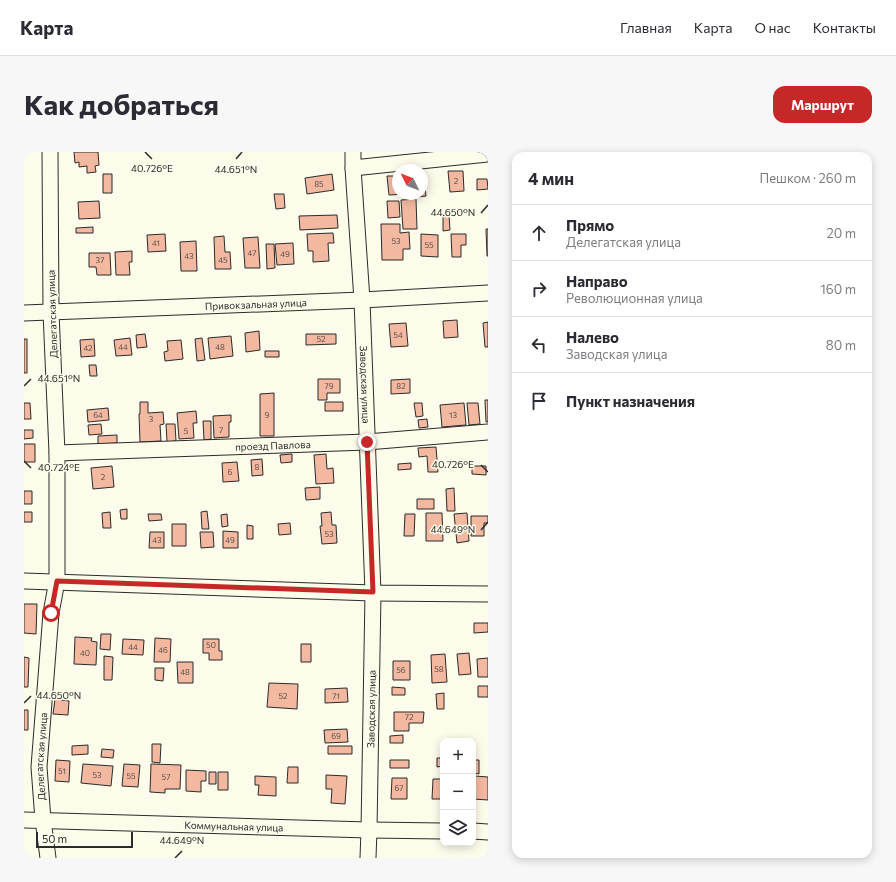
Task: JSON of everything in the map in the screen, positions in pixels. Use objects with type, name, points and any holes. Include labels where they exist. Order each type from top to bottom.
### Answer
[{"type":"street","name":"Делегатская улица","points":[[48,858],[43,820],[39,767],[51,613],[57,581],[57,453],[51,312],[50,152]]},
{"type":"street","name":"Заводская улица","points":[[353,152],[362,300],[373,592],[368,858]]},
{"type":"street","points":[[353,168],[488,154]]},
{"type":"street","name":"Привокзальная улица","points":[[24,313],[362,300],[488,293]]},
{"type":"street","name":"проезд Павлова","points":[[57,453],[367,442],[488,432]]},
{"type":"street","points":[[24,581],[373,592],[488,594]]},
{"type":"street","name":"Коммунальная улица","points":[[24,820],[440,831]]},
{"type":"street","points":[[476,831],[488,832]]},
{"type":"building","points":[[74,152],[98,152],[99,165],[95,166],[96,172],[87,173],[87,166],[79,167],[79,162],[75,163]]},
{"type":"building","points":[[448,171],[463,171],[464,191],[450,192]]},
{"type":"building","points":[[103,174],[112,174],[112,193],[103,193]]},
{"type":"building","points":[[332,174],[334,190],[307,194],[305,178]]},
{"type":"building","points":[[387,176],[392,176],[392,195],[389,195]]},
{"type":"building","points":[[477,179],[487,179],[488,189],[477,190]]},
{"type":"building","points":[[274,194],[284,194],[285,208],[276,209]]},
{"type":"building","points":[[401,200],[416,200],[417,229],[403,229]]},
{"type":"building","points":[[99,201],[100,218],[79,219],[78,202]]},
{"type":"building","points":[[387,201],[399,201],[400,217],[388,218]]},
{"type":"building","points":[[337,215],[338,228],[300,230],[299,216]]},
{"type":"building","points":[[443,215],[449,215],[450,230],[443,231]]},
{"type":"building","points":[[381,224],[400,224],[400,233],[409,232],[410,249],[403,249],[403,260],[382,260]]},
{"type":"building","points":[[93,227],[93,233],[76,233],[76,228]]},
{"type":"building","points":[[486,229],[488,229],[488,256],[487,256]]},
{"type":"building","points":[[333,233],[334,243],[328,243],[329,261],[313,262],[313,251],[308,251],[307,234]]},
{"type":"building","points":[[165,234],[166,251],[148,252],[147,235]]},
{"type":"building","points":[[421,234],[438,235],[438,257],[421,256]]},
{"type":"building","points":[[451,234],[466,234],[466,245],[461,245],[461,257],[452,257]]},
{"type":"building","points":[[224,236],[225,252],[230,252],[231,269],[215,269],[214,237]]},
{"type":"building","points":[[258,237],[260,268],[245,268],[243,238]]},
{"type":"building","points":[[196,241],[197,271],[181,271],[180,242]]},
{"type":"building","points":[[293,243],[294,264],[277,265],[275,244]]},
{"type":"building","points":[[266,244],[274,244],[275,268],[267,269]]},
{"type":"building","points":[[132,251],[132,262],[129,262],[130,275],[116,275],[115,252]]},
{"type":"building","points":[[89,253],[110,253],[111,275],[97,275],[96,267],[89,267]]},
{"type":"building","points":[[457,320],[458,337],[444,338],[443,321]]},
{"type":"building","points":[[488,322],[488,347],[485,347],[483,323]]},
{"type":"building","points":[[406,323],[408,346],[391,347],[389,324]]},
{"type":"building","points":[[259,331],[260,350],[246,352],[245,333]]},
{"type":"building","points":[[145,334],[147,347],[137,348],[136,335]]},
{"type":"building","points":[[306,334],[336,334],[336,344],[306,345]]},
{"type":"building","points":[[231,336],[233,356],[210,359],[208,338]]},
{"type":"building","points":[[130,338],[132,355],[116,356],[114,340]]},
{"type":"building","points":[[202,338],[205,360],[197,361],[195,339]]},
{"type":"building","points":[[24,339],[27,339],[27,373],[24,373]]},
{"type":"building","points":[[94,339],[95,356],[81,357],[80,340]]},
{"type":"building","points":[[181,340],[183,359],[165,361],[164,352],[168,351],[167,341]]},
{"type":"building","points":[[265,351],[279,351],[279,357],[265,357]]},
{"type":"building","points":[[89,365],[96,365],[97,376],[90,376]]},
{"type":"building","points":[[318,379],[340,379],[340,393],[327,393],[327,400],[318,400]]},
{"type":"building","points":[[410,379],[410,393],[391,394],[391,380]]},
{"type":"building","points":[[274,393],[274,436],[260,436],[260,394]]},
{"type":"building","points":[[485,400],[488,400],[488,422],[486,422]]},
{"type":"building","points":[[140,402],[148,402],[148,413],[163,412],[164,424],[160,425],[161,441],[140,442]]},
{"type":"building","points":[[325,402],[343,402],[343,411],[325,411]]},
{"type":"building","points":[[24,403],[30,403],[31,419],[24,419]]},
{"type":"building","points":[[414,403],[422,403],[423,416],[416,417]]},
{"type":"building","points":[[464,403],[466,425],[442,427],[440,405]]},
{"type":"building","points":[[467,403],[478,403],[480,424],[469,425]]},
{"type":"building","points":[[108,408],[109,420],[88,422],[87,410]]},
{"type":"building","points":[[196,411],[197,423],[193,423],[194,438],[179,439],[177,413]]},
{"type":"building","points":[[231,415],[231,422],[229,422],[229,437],[214,438],[213,416]]},
{"type":"building","points":[[427,419],[428,427],[419,428],[418,420]]},
{"type":"building","points":[[203,421],[211,421],[211,439],[204,440]]},
{"type":"building","points":[[101,424],[102,434],[89,435],[88,425]]},
{"type":"building","points":[[166,424],[175,424],[176,441],[167,442]]},
{"type":"building","points":[[24,430],[33,430],[33,438],[24,439]]},
{"type":"building","points":[[117,435],[117,443],[98,444],[98,436]]},
{"type":"building","points":[[24,444],[35,444],[35,462],[24,462]]},
{"type":"building","points":[[436,447],[438,472],[428,472],[427,456],[419,457],[418,448]]},
{"type":"building","points":[[292,454],[292,462],[281,463],[280,455]]},
{"type":"building","points":[[326,454],[327,469],[333,468],[334,483],[316,484],[314,455]]},
{"type":"building","points":[[262,459],[263,475],[252,476],[251,460]]},
{"type":"building","points":[[237,462],[239,481],[223,482],[222,463]]},
{"type":"building","points":[[411,463],[411,469],[398,470],[398,464]]},
{"type":"building","points":[[112,466],[114,487],[93,489],[91,468]]},
{"type":"building","points":[[472,466],[486,466],[486,475],[472,474]]},
{"type":"building","points":[[320,487],[320,499],[306,500],[305,488]]},
{"type":"building","points":[[454,488],[455,511],[447,511],[446,489]]},
{"type":"building","points":[[24,491],[32,491],[32,504],[24,504]]},
{"type":"building","points":[[417,499],[434,499],[434,509],[417,509]]},
{"type":"building","points":[[127,509],[127,519],[121,519],[120,510]]},
{"type":"building","points":[[207,511],[209,529],[202,529],[201,512]]},
{"type":"building","points":[[24,512],[32,512],[32,522],[24,522]]},
{"type":"building","points":[[110,512],[111,528],[103,528],[102,513]]},
{"type":"building","points":[[331,512],[332,525],[336,525],[337,543],[322,544],[320,526],[322,526],[321,513]]},
{"type":"building","points":[[426,513],[442,513],[443,541],[426,541]]},
{"type":"building","points":[[467,513],[469,541],[457,543],[454,514]]},
{"type":"building","points":[[148,514],[161,514],[162,520],[149,521]]},
{"type":"building","points":[[227,514],[228,526],[222,527],[221,515]]},
{"type":"building","points":[[405,514],[415,514],[414,536],[404,536]]},
{"type":"building","points":[[471,516],[488,516],[488,523],[484,523],[484,536],[471,536]]},
{"type":"building","points":[[290,523],[291,534],[279,535],[278,524]]},
{"type":"building","points":[[172,524],[186,524],[186,546],[172,546]]},
{"type":"building","points":[[247,525],[253,526],[253,539],[247,539]]},
{"type":"building","points":[[223,531],[238,532],[238,548],[223,548]]},
{"type":"building","points":[[150,532],[164,532],[164,548],[149,548]]},
{"type":"building","points":[[200,532],[213,532],[214,547],[201,548]]},
{"type":"building","points":[[24,604],[37,604],[36,634],[24,633]]},
{"type":"building","points":[[474,623],[488,623],[488,632],[474,633]]},
{"type":"building","points":[[101,634],[111,634],[110,650],[100,649]]},
{"type":"building","points":[[75,637],[92,638],[91,641],[97,642],[96,665],[74,664]]},
{"type":"building","points":[[155,638],[171,639],[170,662],[154,662]]},
{"type":"building","points":[[123,639],[144,640],[143,655],[122,654]]},
{"type":"building","points":[[203,639],[219,639],[219,651],[222,651],[222,660],[209,660],[209,653],[203,653]]},
{"type":"building","points":[[301,644],[311,644],[311,662],[301,662]]},
{"type":"building","points":[[469,653],[471,674],[459,675],[457,654]]},
{"type":"building","points":[[445,654],[447,682],[432,683],[431,655]]},
{"type":"building","points":[[104,656],[113,657],[112,680],[104,680]]},
{"type":"building","points":[[24,657],[29,658],[28,687],[24,687]]},
{"type":"building","points":[[488,658],[488,677],[478,677],[477,659]]},
{"type":"building","points":[[393,661],[410,661],[410,680],[393,680]]},
{"type":"building","points":[[177,662],[193,662],[193,683],[178,683]]},
{"type":"building","points":[[155,668],[164,668],[163,681],[155,680]]},
{"type":"building","points":[[269,683],[298,684],[297,709],[267,707]]},
{"type":"building","points":[[478,686],[488,686],[488,697],[478,697]]},
{"type":"building","points":[[392,687],[405,688],[405,695],[392,695]]},
{"type":"building","points":[[347,688],[348,702],[325,703],[325,689]]},
{"type":"building","points":[[444,693],[444,709],[437,709],[436,694]]},
{"type":"building","points":[[55,699],[69,701],[68,715],[53,714]]},
{"type":"building","points":[[24,710],[28,710],[28,730],[24,730]]},
{"type":"building","points":[[394,712],[424,712],[423,723],[409,723],[409,731],[394,731]]},
{"type":"building","points":[[347,729],[348,742],[325,743],[324,730]]},
{"type":"building","points":[[403,735],[403,743],[390,743],[390,736]]},
{"type":"building","points":[[152,744],[161,744],[160,763],[152,762]]},
{"type":"building","points":[[88,745],[88,754],[72,755],[72,746]]},
{"type":"building","points":[[328,746],[352,746],[352,754],[328,754]]},
{"type":"building","points":[[102,749],[114,750],[113,758],[101,757]]},
{"type":"building","points":[[437,758],[440,758],[440,766],[437,767]]},
{"type":"building","points":[[56,760],[70,761],[69,782],[55,781]]},
{"type":"building","points":[[390,760],[409,760],[409,768],[390,768]]},
{"type":"building","points":[[476,760],[479,760],[479,774],[476,774]]},
{"type":"building","points":[[83,764],[113,766],[111,786],[81,783]]},
{"type":"building","points":[[124,764],[140,765],[138,787],[122,786]]},
{"type":"building","points":[[151,764],[181,765],[180,789],[165,789],[165,793],[150,792]]},
{"type":"building","points":[[288,767],[298,767],[298,783],[287,783]]},
{"type":"building","points":[[186,770],[206,771],[206,781],[201,781],[201,792],[186,791]]},
{"type":"building","points":[[209,772],[216,772],[216,784],[209,784]]},
{"type":"building","points":[[218,772],[228,772],[228,790],[218,790]]},
{"type":"building","points":[[326,775],[347,776],[345,804],[331,803],[332,789],[326,789]]},
{"type":"building","points":[[255,776],[276,777],[276,796],[258,795],[259,785],[255,785]]},
{"type":"building","points":[[476,776],[488,777],[488,800],[476,799]]},
{"type":"building","points":[[392,778],[407,778],[407,799],[391,799]]},
{"type":"building","points":[[433,779],[440,779],[440,799],[432,799]]},
{"type":"route","points":[[51,613],[57,581],[373,592],[367,442]]}]
